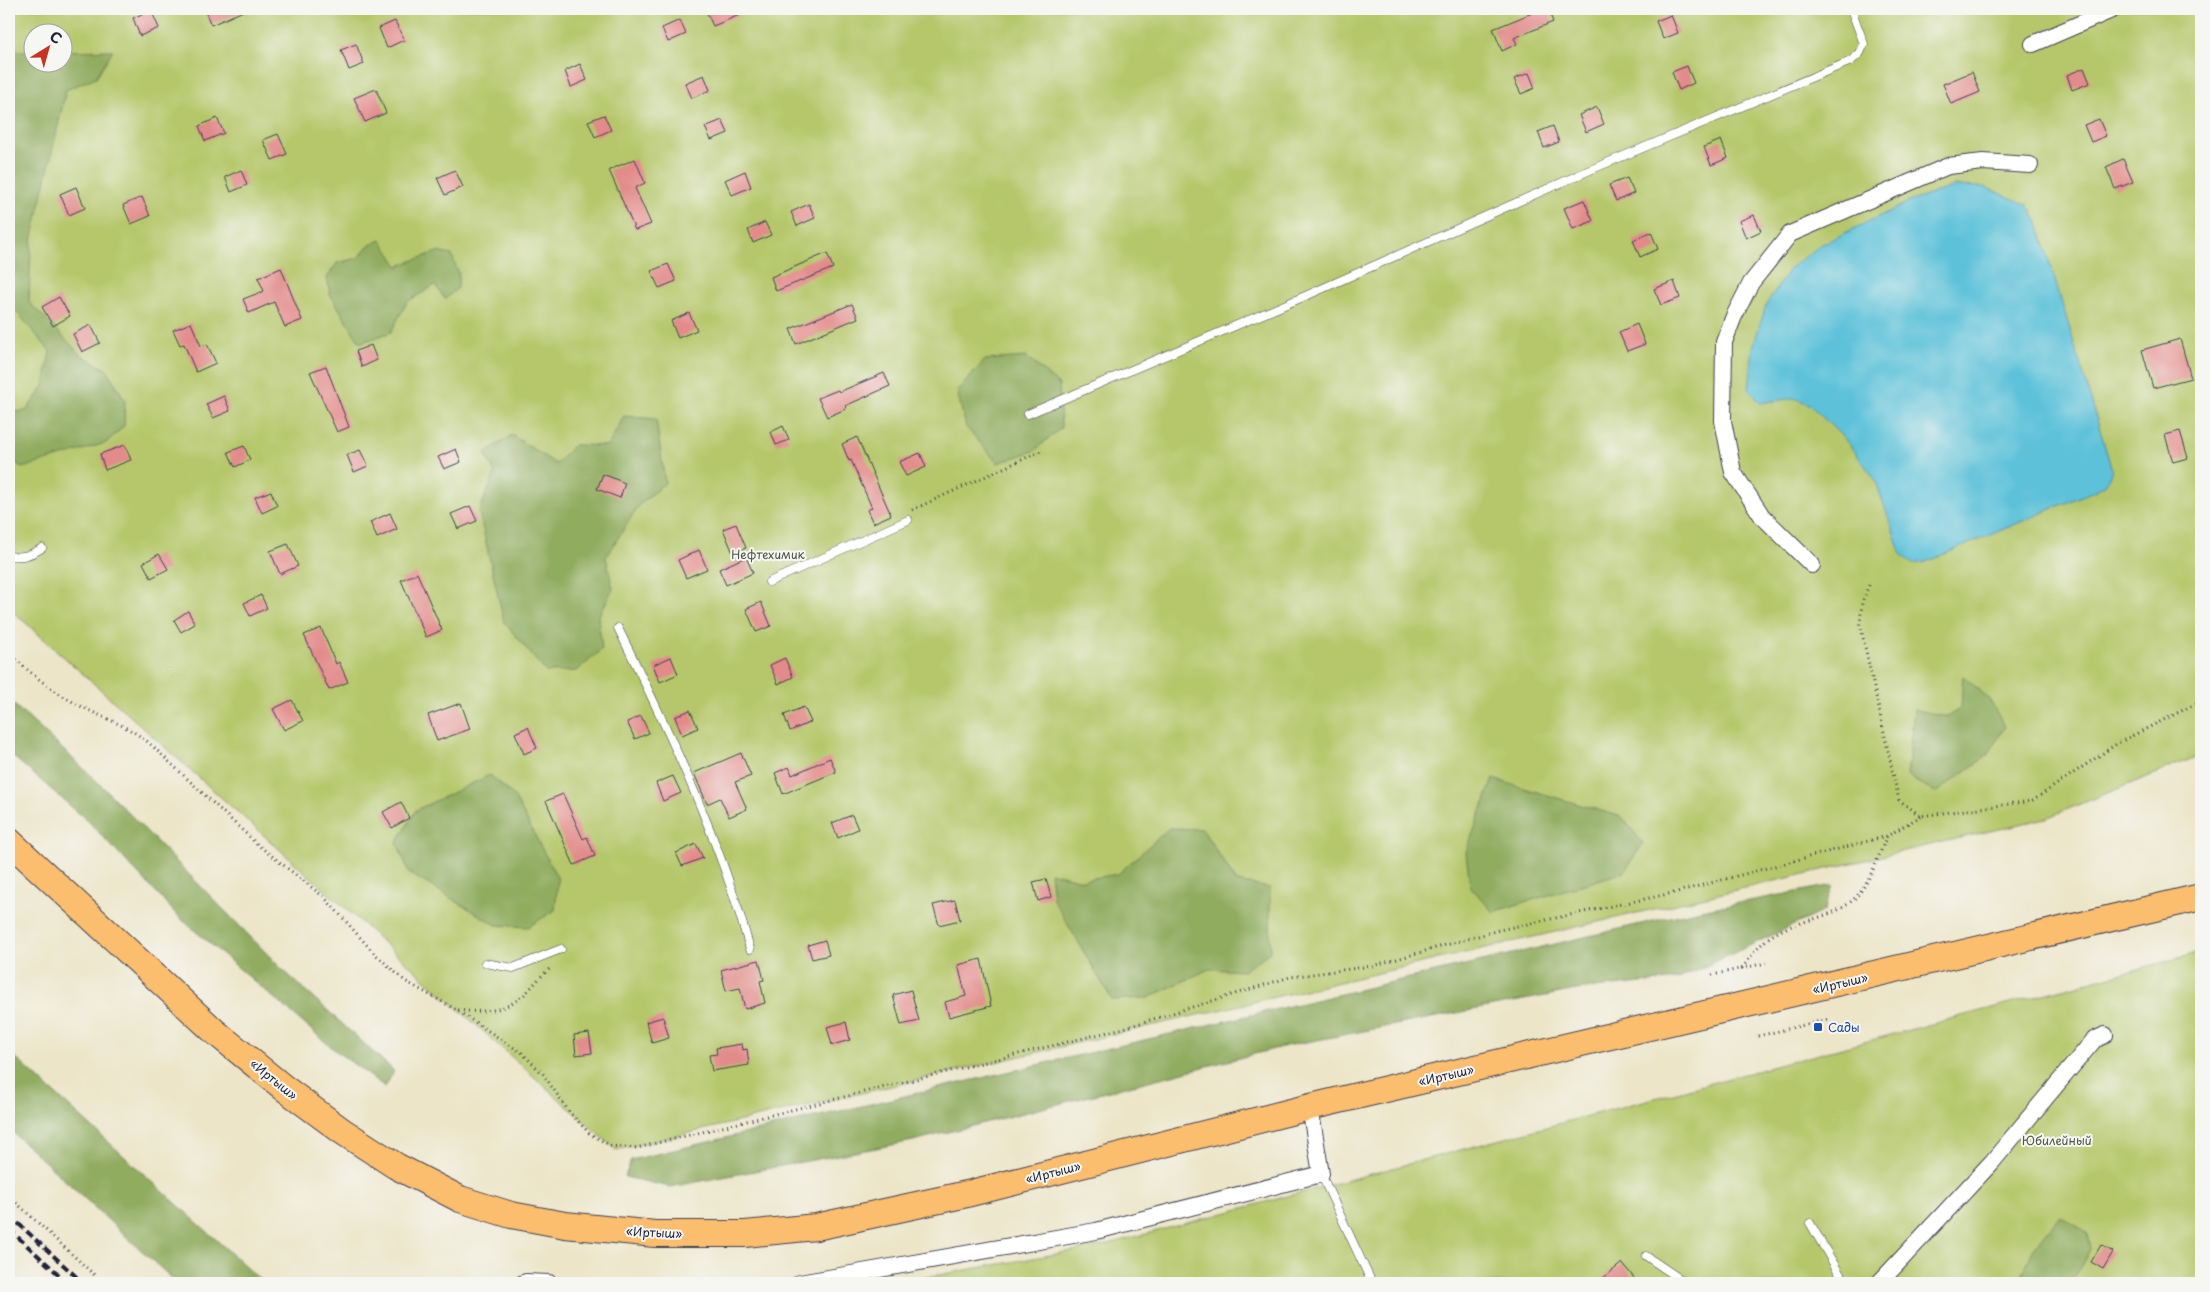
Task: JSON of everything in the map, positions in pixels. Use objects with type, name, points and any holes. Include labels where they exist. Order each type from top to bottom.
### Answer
[{"type":"main road","name":"«Иртыш»","points":[[9,841],[214,1031],[284,1088],[342,1131],[396,1166],[460,1199],[511,1215],[565,1225],[655,1234],[745,1234],[816,1227],[967,1194],[1310,1107],[2201,897]]},
{"type":"street","points":[[2033,44],[2114,9]]},
{"type":"street","points":[[1812,565],[1762,516],[1733,472],[1723,421],[1724,342],[1734,316],[1751,283],[1790,234],[1948,166],[1982,162],[2030,164]]},
{"type":"street","points":[[1879,1283],[1992,1162],[2094,1040],[2106,1035]]},
{"type":"street","points":[[800,1283],[1096,1231],[1321,1174],[1310,1107]]},
{"type":"street","points":[[523,1283],[549,1283]]},
{"type":"lane","points":[[1028,414],[1310,294],[1590,170],[1851,61],[1860,53],[1864,44],[1851,9]]},
{"type":"lane","points":[[768,582],[907,516]]},
{"type":"lane","points":[[9,556],[18,558],[31,555],[42,548]]},
{"type":"lane","points":[[618,628],[679,754],[737,903],[750,949]]},
{"type":"lane","points":[[485,963],[513,968],[560,949]]},
{"type":"lane","points":[[1321,1174],[1372,1283]]},
{"type":"lane","points":[[1810,1223],[1845,1283]]},
{"type":"lane","points":[[1646,1256],[1686,1283]]},
{"type":"path","points":[[907,516],[1043,450]]},
{"type":"path","points":[[1869,585],[1862,602],[1860,624],[1899,800],[1921,816]]},
{"type":"path","points":[[9,652],[21,665],[72,702],[130,729],[148,742],[258,845],[325,898],[374,953],[405,981],[454,1009],[522,1053],[543,1074],[570,1113],[590,1134],[611,1146],[637,1148],[1124,1028],[1290,977],[1372,966],[1499,930],[1673,893],[1887,836],[1921,816],[2032,801],[2118,744],[2201,701]]},
{"type":"path","points":[[1742,968],[1758,948],[1772,935],[1837,911],[1854,899],[1867,880],[1887,836]]},
{"type":"path","points":[[1712,975],[1766,963]]},
{"type":"path","points":[[454,1009],[480,1013],[507,1007],[524,995],[554,965]]},
{"type":"path","points":[[1758,1036],[1829,1019]]},
{"type":"path","points":[[9,1196],[102,1283]]},
{"type":"green space","name":"Нефтехимик","points":[[9,9],[2201,9],[2201,755],[2046,818],[616,1150],[9,608]]},
{"type":"green space","points":[[113,50],[96,77],[66,90],[31,245],[29,302],[80,354],[107,370],[125,400],[124,426],[106,443],[22,468],[9,456],[9,412],[26,411],[44,386],[50,351],[9,303],[9,56],[13,51],[22,51],[22,72],[72,72],[72,51]]},
{"type":"green space","points":[[381,240],[398,266],[437,252],[452,255],[459,275],[458,288],[445,299],[435,285],[407,302],[391,332],[360,343],[330,294],[327,278],[337,263],[358,258],[368,246]]},
{"type":"green space","points":[[1027,357],[1059,385],[1061,428],[1034,451],[998,463],[966,427],[957,391],[985,360]]},
{"type":"green space","points":[[624,416],[656,419],[665,483],[639,505],[606,557],[613,589],[598,617],[602,649],[577,671],[546,672],[504,622],[479,512],[495,473],[485,453],[512,435],[556,464],[574,445],[608,446]]},
{"type":"green space","points":[[1963,676],[1988,698],[2005,726],[1988,755],[1935,793],[1907,776],[1914,709],[1947,717],[1961,708]]},
{"type":"green space","points":[[9,700],[96,780],[282,969],[394,1071],[385,1087],[336,1051],[180,918],[89,822],[9,753]]},
{"type":"green space","points":[[490,775],[514,796],[558,879],[555,910],[528,927],[496,925],[409,873],[397,843],[416,810]]},
{"type":"green space","points":[[1493,779],[1622,817],[1643,843],[1624,872],[1493,912],[1470,886],[1466,852]]},
{"type":"green space","points":[[1169,828],[1202,829],[1237,882],[1270,888],[1270,952],[1243,971],[1209,969],[1148,998],[1112,1000],[1053,899],[1050,872],[1082,880],[1118,874]]},
{"type":"green space","points":[[1833,885],[1824,911],[1678,979],[1576,990],[1286,1046],[913,1141],[670,1187],[625,1177],[631,1160],[1696,911]]},
{"type":"green space","name":"Юбилейный","points":[[2201,952],[2201,1283],[893,1283],[1101,1246]]},
{"type":"green space","points":[[9,1052],[264,1283],[177,1283],[9,1129]]},
{"type":"green space","points":[[2060,1216],[2087,1232],[2090,1250],[2071,1283],[2018,1283],[2034,1248]]},
{"type":"water","points":[[1955,186],[1984,187],[2028,205],[2038,223],[2112,470],[2106,484],[2094,491],[1926,562],[1912,564],[1901,554],[1875,479],[1844,438],[1809,404],[1794,398],[1760,403],[1749,389],[1753,347],[1766,305],[1790,268],[1822,244],[1911,201]]},
{"type":"building","points":[[204,9],[248,9],[211,25]]},
{"type":"building","points":[[705,9],[754,9],[713,26]]},
{"type":"building","points":[[1530,9],[1548,9],[1553,22],[1514,38],[1517,44],[1502,51],[1493,29],[1532,13]]},
{"type":"building","points":[[151,10],[159,28],[140,36],[133,18]]},
{"type":"building","points":[[1671,15],[1678,33],[1663,39],[1656,21]]},
{"type":"building","points":[[680,20],[686,34],[668,42],[662,28]]},
{"type":"building","points":[[395,21],[404,40],[387,48],[379,28]]},
{"type":"building","points":[[356,44],[364,64],[349,70],[341,50]]},
{"type":"building","points":[[580,64],[587,80],[571,87],[565,71]]},
{"type":"building","points":[[1687,66],[1694,83],[1679,90],[1672,72]]},
{"type":"building","points":[[2084,68],[2090,83],[2072,90],[2067,75]]},
{"type":"building","points":[[1972,72],[1980,92],[1951,104],[1943,84]]},
{"type":"building","points":[[1529,73],[1535,88],[1521,94],[1514,79]]},
{"type":"building","points":[[704,75],[710,90],[692,98],[685,83]]},
{"type":"building","points":[[376,89],[386,113],[365,122],[354,98]]},
{"type":"building","points":[[1597,107],[1604,124],[1586,132],[1579,115]]},
{"type":"building","points":[[604,115],[611,130],[595,137],[588,121]]},
{"type":"building","points":[[217,118],[224,133],[205,141],[199,126]]},
{"type":"building","points":[[2099,119],[2106,136],[2091,142],[2084,125]]},
{"type":"building","points":[[722,120],[728,133],[711,140],[705,127]]},
{"type":"building","points":[[1553,126],[1559,142],[1544,148],[1538,132]]},
{"type":"building","points":[[278,134],[287,154],[272,160],[263,140]]},
{"type":"building","points":[[1721,140],[1728,158],[1711,165],[1704,147]]},
{"type":"building","points":[[635,159],[645,183],[635,188],[651,224],[635,230],[609,170]]},
{"type":"building","points":[[2123,159],[2133,182],[2115,189],[2106,167]]},
{"type":"building","points":[[241,170],[247,185],[231,192],[225,177]]},
{"type":"building","points":[[455,170],[463,187],[445,195],[437,178]]},
{"type":"building","points":[[745,171],[751,187],[732,195],[725,180]]},
{"type":"building","points":[[1627,178],[1634,193],[1616,201],[1609,185]]},
{"type":"building","points":[[76,187],[85,208],[69,215],[60,194]]},
{"type":"building","points":[[142,197],[150,216],[131,224],[123,205]]},
{"type":"building","points":[[1584,200],[1593,221],[1573,229],[1564,208]]},
{"type":"building","points":[[809,204],[815,218],[797,226],[791,212]]},
{"type":"building","points":[[1754,215],[1761,231],[1746,238],[1739,221]]},
{"type":"building","points":[[765,222],[771,235],[753,243],[748,230]]},
{"type":"building","points":[[1651,232],[1658,249],[1640,257],[1633,240]]},
{"type":"building","points":[[827,253],[833,268],[776,291],[771,277]]},
{"type":"building","points":[[668,264],[676,281],[659,288],[651,271]]},
{"type":"building","points":[[281,268],[302,320],[285,327],[274,302],[249,313],[243,299],[264,291],[258,278]]},
{"type":"building","points":[[1674,281],[1680,298],[1661,305],[1654,289]]},
{"type":"building","points":[[59,297],[70,316],[53,326],[42,307]]},
{"type":"building","points":[[852,304],[858,318],[796,344],[790,329]]},
{"type":"building","points":[[689,313],[697,330],[678,338],[671,321]]},
{"type":"building","points":[[191,323],[201,346],[207,344],[216,363],[196,372],[184,344],[180,345],[173,330]]},
{"type":"building","points":[[1637,324],[1645,344],[1627,351],[1619,332]]},
{"type":"building","points":[[91,325],[100,343],[82,352],[73,334]]},
{"type":"building","points":[[2180,339],[2191,378],[2153,388],[2142,350]]},
{"type":"building","points":[[371,345],[377,360],[362,367],[356,351]]},
{"type":"building","points":[[326,366],[349,427],[337,432],[310,372]]},
{"type":"building","points":[[884,373],[890,386],[845,406],[846,409],[827,417],[818,398],[838,390],[839,392]]},
{"type":"building","points":[[224,396],[230,411],[213,418],[206,404]]},
{"type":"building","points":[[783,426],[789,440],[776,445],[771,432]]},
{"type":"building","points":[[2180,431],[2188,458],[2173,462],[2165,435]]},
{"type":"building","points":[[857,437],[891,515],[873,523],[867,510],[872,508],[842,444]]},
{"type":"building","points":[[125,445],[131,460],[105,470],[100,454]]},
{"type":"building","points":[[244,446],[250,460],[235,467],[228,452]]},
{"type":"building","points":[[456,449],[461,462],[444,469],[438,457]]},
{"type":"building","points":[[360,450],[368,466],[354,472],[347,455]]},
{"type":"building","points":[[920,453],[926,467],[906,476],[899,462]]},
{"type":"building","points":[[603,474],[625,483],[620,498],[597,489]]},
{"type":"building","points":[[271,491],[277,506],[262,513],[255,497]]},
{"type":"building","points":[[470,506],[477,521],[458,529],[451,514]]},
{"type":"building","points":[[390,513],[397,529],[377,538],[370,522]]},
{"type":"building","points":[[736,524],[746,548],[733,553],[723,529]]},
{"type":"building","points":[[288,544],[298,566],[280,574],[270,551]]},
{"type":"building","points":[[699,550],[707,569],[686,578],[678,560]]},
{"type":"building","points":[[159,554],[168,569],[151,578],[143,563]]},
{"type":"building","points":[[746,557],[753,573],[726,585],[719,569]]},
{"type":"building","points":[[417,573],[442,630],[426,637],[401,580]]},
{"type":"building","points":[[261,595],[267,608],[250,616],[244,603]]},
{"type":"building","points":[[761,602],[771,626],[756,632],[746,609]]},
{"type":"building","points":[[188,611],[195,624],[181,632],[174,620]]},
{"type":"building","points":[[321,628],[336,664],[339,662],[348,682],[329,690],[304,635]]},
{"type":"building","points":[[671,657],[678,674],[660,682],[653,665]]},
{"type":"building","points":[[785,658],[793,677],[778,684],[770,665]]},
{"type":"building","points":[[292,700],[303,721],[284,730],[273,709]]},
{"type":"building","points":[[461,703],[470,729],[437,741],[428,715]]},
{"type":"building","points":[[804,707],[811,722],[790,731],[784,715]]},
{"type":"building","points":[[690,710],[698,728],[682,735],[675,717]]},
{"type":"building","points":[[641,716],[649,733],[635,739],[627,722]]},
{"type":"building","points":[[528,727],[537,748],[524,754],[515,733]]},
{"type":"building","points":[[741,753],[751,776],[735,782],[747,809],[729,817],[720,798],[707,804],[694,773]]},
{"type":"building","points":[[830,758],[836,772],[783,794],[775,773],[789,767],[792,775]]},
{"type":"building","points":[[673,776],[681,793],[663,801],[656,783]]},
{"type":"building","points":[[563,794],[583,839],[587,837],[595,856],[574,865],[546,801]]},
{"type":"building","points":[[401,802],[409,818],[392,828],[383,812]]},
{"type":"building","points":[[852,815],[858,829],[838,838],[832,823]]},
{"type":"building","points":[[696,844],[703,858],[682,866],[676,853]]},
{"type":"building","points":[[1046,879],[1051,897],[1038,901],[1033,882]]},
{"type":"building","points":[[955,900],[960,920],[939,925],[933,905]]},
{"type":"building","points":[[825,940],[829,955],[812,959],[808,945]]},
{"type":"building","points":[[981,959],[991,1006],[949,1017],[945,1002],[966,996],[958,965]]},
{"type":"building","points":[[759,960],[764,980],[760,981],[765,1003],[745,1009],[740,988],[726,991],[721,970]]},
{"type":"building","points":[[911,990],[919,1021],[901,1025],[893,995]]},
{"type":"building","points":[[663,1017],[669,1038],[652,1043],[646,1022]]},
{"type":"building","points":[[846,1022],[850,1040],[832,1045],[827,1027]]},
{"type":"building","points":[[589,1033],[592,1053],[576,1055],[574,1035]]},
{"type":"building","points":[[742,1044],[743,1050],[747,1049],[749,1065],[712,1071],[709,1055],[717,1054],[716,1048]]},
{"type":"building","points":[[2101,1245],[2113,1252],[2103,1269],[2091,1262]]},
{"type":"building","points":[[1622,1263],[1638,1283],[1597,1283]]},
{"type":"railway","points":[[9,1215],[83,1283]]},
{"type":"railway","points":[[9,1229],[68,1283]]},
{"type":"place","name":"Сады","points":[[1818,1027]]}]
